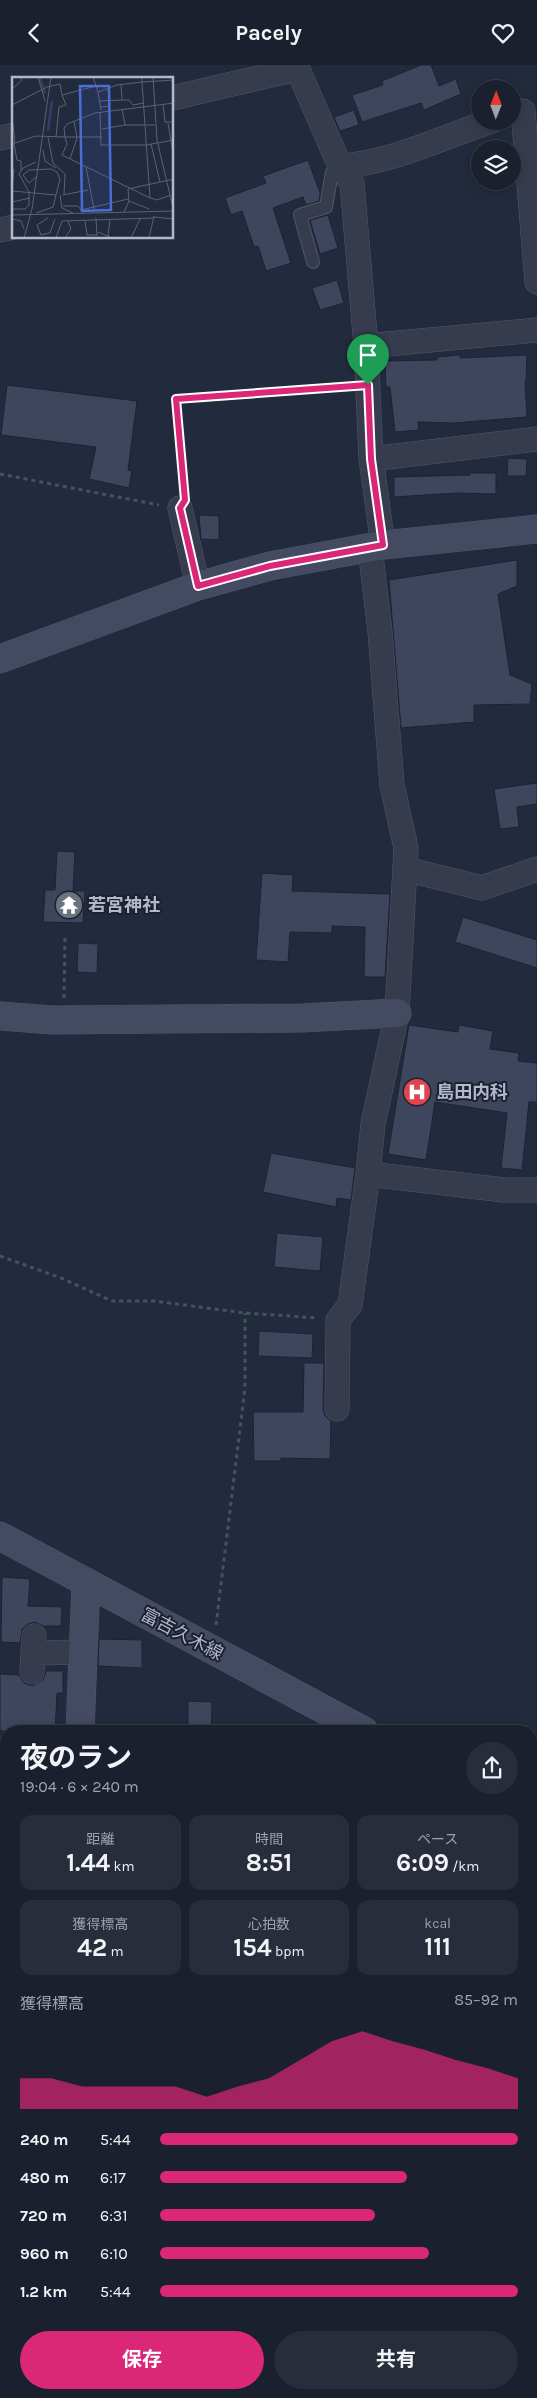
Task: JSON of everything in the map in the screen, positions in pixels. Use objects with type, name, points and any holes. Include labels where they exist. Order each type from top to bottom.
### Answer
[{"type":"street","points":[[174,98],[296,67],[340,166],[352,183],[366,346],[380,632],[392,785],[406,849],[406,869],[396,1013],[373,1123],[350,1305],[338,1320],[337,1409]]},
{"type":"street","points":[[524,111],[537,282]]},
{"type":"street","points":[[340,166],[360,165],[384,159],[471,128]]},
{"type":"street","points":[[366,346],[537,330]]},
{"type":"street","points":[[371,459],[537,439]]},
{"type":"street","points":[[180,508],[198,586]]},
{"type":"street","points":[[0,659],[198,586],[270,566],[377,547],[537,529]]},
{"type":"street","points":[[406,869],[482,888],[537,869]]},
{"type":"street","points":[[0,1016],[64,1020],[302,1018],[396,1013]]},
{"type":"street","points":[[368,1174],[504,1189],[537,1190]]},
{"type":"street","name":"富吉久木線","points":[[0,1536],[353,1725]]},
{"type":"street","points":[[80,1725],[86,1583]]},
{"type":"street","points":[[33,1653],[83,1652]]},
{"type":"lane","points":[[313,262],[300,215],[326,207],[332,172],[340,166]]},
{"type":"path","points":[[0,474],[180,508],[185,500],[176,399],[368,385]]},
{"type":"path","points":[[64,1020],[65,936]]},
{"type":"path","points":[[0,1256],[61,1278],[112,1301],[154,1301],[245,1313],[338,1320]]},
{"type":"path","points":[[213,1651],[245,1388],[245,1313]]},
{"type":"building","points":[[421,65],[431,65],[439,86],[456,79],[461,94],[424,110],[421,103],[362,122],[352,95],[383,85],[382,81]]},
{"type":"building","points":[[354,110],[359,125],[340,131],[334,117]]},
{"type":"building","points":[[308,160],[320,193],[319,201],[306,205],[303,197],[273,208],[291,263],[266,271],[258,246],[254,247],[242,211],[231,215],[225,198],[266,183],[263,176]]},
{"type":"building","points":[[328,215],[338,248],[320,254],[310,220]]},
{"type":"building","points":[[337,280],[344,303],[320,310],[312,288]]},
{"type":"building","points":[[460,355],[460,358],[527,355],[525,381],[527,417],[454,423],[418,422],[419,430],[395,432],[390,387],[386,387],[385,361],[437,360],[437,357]]},
{"type":"building","points":[[7,385],[137,401],[128,470],[132,471],[129,488],[89,479],[96,447],[1,435]]},
{"type":"building","points":[[508,458],[527,459],[526,476],[507,476]]},
{"type":"building","points":[[470,473],[496,473],[496,494],[456,493],[394,497],[394,477],[470,475]]},
{"type":"building","points":[[199,515],[219,516],[219,540],[201,539]]},
{"type":"building","points":[[517,560],[517,586],[498,594],[510,675],[532,684],[530,704],[474,705],[474,722],[401,728],[389,580]]},
{"type":"building","points":[[537,783],[537,804],[517,807],[519,827],[500,829],[494,789]]},
{"type":"building","points":[[57,851],[75,852],[73,891],[85,891],[83,923],[43,922],[45,890],[55,890]]},
{"type":"building","points":[[262,873],[293,875],[292,891],[390,894],[385,977],[364,977],[365,927],[332,926],[332,933],[290,932],[288,962],[256,960]]},
{"type":"building","points":[[463,917],[537,940],[537,968],[455,942]]},
{"type":"building","points":[[78,943],[98,944],[97,973],[77,972]]},
{"type":"building","points":[[409,1025],[458,1032],[459,1025],[493,1031],[490,1049],[519,1053],[518,1061],[537,1063],[537,1102],[529,1102],[522,1170],[501,1168],[507,1113],[435,1102],[426,1160],[388,1154]]},
{"type":"building","points":[[271,1153],[355,1168],[351,1200],[337,1198],[336,1207],[263,1192]]},
{"type":"building","points":[[277,1233],[323,1237],[320,1271],[274,1267]]},
{"type":"building","points":[[259,1331],[313,1334],[312,1358],[258,1356]]},
{"type":"building","points":[[304,1363],[324,1363],[323,1409],[325,1416],[331,1421],[330,1459],[281,1458],[281,1461],[254,1461],[253,1412],[303,1412]]},
{"type":"building","points":[[2,1577],[30,1579],[28,1606],[62,1607],[61,1626],[43,1626],[35,1622],[28,1624],[22,1629],[20,1643],[1,1642]]},
{"type":"building","points":[[99,1639],[142,1640],[142,1668],[98,1666]]},
{"type":"building","points":[[46,1671],[63,1671],[63,1693],[57,1693],[55,1725],[0,1725],[0,1674],[19,1675],[24,1683],[32,1686],[43,1680]]},
{"type":"building","points":[[188,1701],[212,1702],[211,1725],[188,1725]]},
{"type":"place","name":"若宮神社","points":[[69,905]]},
{"type":"place","name":"島田内科","points":[[417,1092]]},
{"type":"route","points":[[368,385],[371,459],[383,545],[270,566],[198,586],[180,508],[185,500],[176,399],[368,385]]}]
